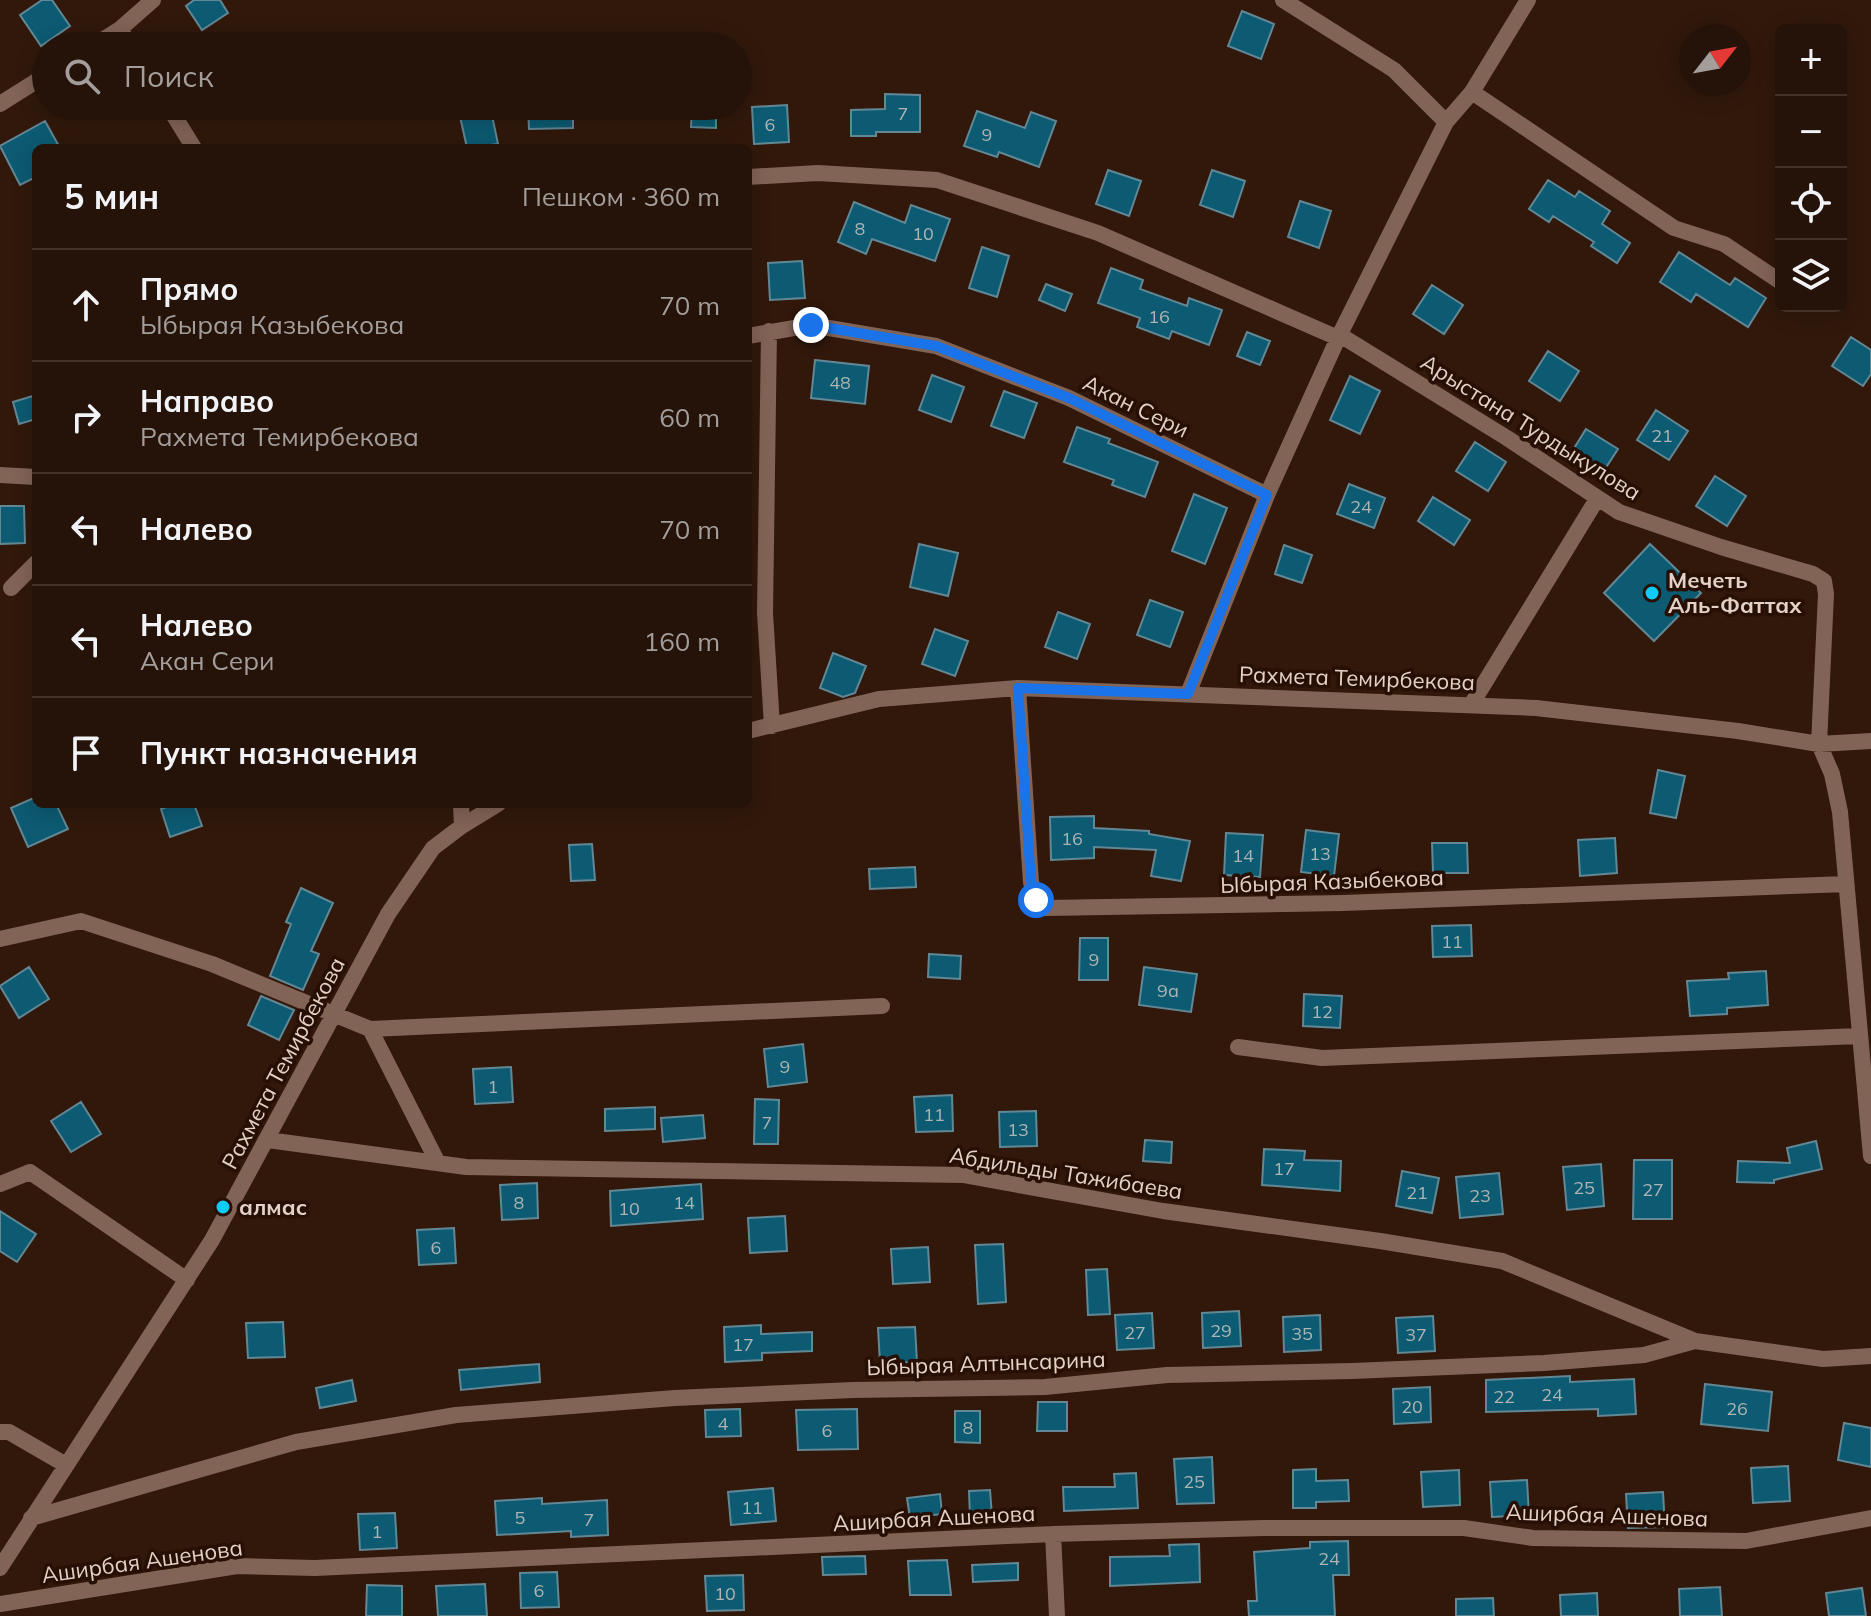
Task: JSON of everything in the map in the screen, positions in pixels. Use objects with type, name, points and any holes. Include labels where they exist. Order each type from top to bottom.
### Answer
[{"type":"street","points":[[115,32],[153,0]]},
{"type":"street","points":[[1283,0],[1394,70],[1446,122]]},
{"type":"street","points":[[1188,694],[1267,495],[1339,336],[1446,122],[1472,92],[1528,0]]},
{"type":"street","points":[[0,104],[32,84]]},
{"type":"street","points":[[1472,92],[1674,228],[1724,244],[1775,278]]},
{"type":"street","points":[[177,120],[192,144]]},
{"type":"street","name":"Арыстана Турдыкулова","points":[[752,177],[818,173],[937,180],[1098,233],[1339,336],[1507,438],[1619,512],[1813,574],[1824,581],[1826,594],[1819,744]]},
{"type":"street","name":"Акан Сери","points":[[752,335],[811,325],[936,346],[1069,398],[1267,495]]},
{"type":"street","points":[[769,331],[765,613],[772,726]]},
{"type":"street","points":[[0,475],[32,477]]},
{"type":"street","points":[[1471,705],[1597,499]]},
{"type":"street","points":[[11,588],[32,567]]},
{"type":"street","name":"Рахмета Темирбекова","points":[[752,730],[879,699],[1018,688],[1536,708],[1738,731],[1819,744],[1871,741]]},
{"type":"street","name":"Ыбырая Казыбекова","points":[[1018,688],[1031,882],[1036,900],[1045,908],[1343,903],[1846,884]]},
{"type":"street","points":[[1819,744],[1832,774],[1840,812],[1871,1156]]},
{"type":"street","points":[[461,808],[462,826]]},
{"type":"street","name":"Рахмета Темирбекова","points":[[0,1568],[187,1280],[268,1140],[388,914],[433,848],[491,808]]},
{"type":"street","points":[[0,939],[81,921],[212,964],[370,1029],[882,1006]]},
{"type":"street","points":[[370,1029],[438,1163]]},
{"type":"street","points":[[1238,1047],[1322,1058],[1859,1036]]},
{"type":"street","name":"Абдильды Тажибаева","points":[[268,1140],[466,1167],[963,1175],[1163,1211],[1502,1261],[1695,1341]]},
{"type":"street","points":[[0,1184],[30,1172],[187,1280]]},
{"type":"street","name":"Ыбырая Алтынсарина","points":[[31,1518],[296,1442],[456,1415],[675,1398],[853,1390],[1045,1387],[1167,1375],[1544,1363],[1644,1355],[1695,1341],[1823,1359],[1871,1356]]},
{"type":"street","points":[[0,1432],[9,1432],[66,1465]]},
{"type":"street","name":"Аширбая Ашенова","points":[[0,1604],[237,1566],[315,1568],[1053,1534],[1264,1528],[1464,1528],[1533,1538],[1746,1541],[1871,1518]]},
{"type":"street","points":[[1053,1534],[1057,1616]]},
{"type":"building","points":[[42,0],[52,0],[70,26],[61,32],[32,33],[20,15]]},
{"type":"building","points":[[194,0],[220,0],[228,13],[202,30],[186,6]]},
{"type":"building","points":[[1242,11],[1274,24],[1261,59],[1228,46]]},
{"type":"building","points":[[885,94],[920,95],[920,132],[876,132],[876,136],[851,136],[851,110],[885,109]]},
{"type":"building","points":[[787,105],[789,142],[754,144],[752,107]]},
{"type":"building","points":[[977,111],[1025,128],[1031,112],[1056,121],[1039,167],[999,152],[997,157],[964,146]]},
{"type":"building","points":[[461,120],[493,120],[498,144],[466,144]]},
{"type":"building","points":[[529,120],[573,120],[573,128],[529,129]]},
{"type":"building","points":[[691,120],[716,120],[716,128],[691,127]]},
{"type":"building","points":[[45,121],[58,144],[32,144],[32,179],[20,185],[0,146]]},
{"type":"building","points":[[1108,170],[1141,181],[1129,216],[1096,204]]},
{"type":"building","points":[[1212,170],[1245,181],[1233,217],[1200,205]]},
{"type":"building","points":[[1548,180],[1575,197],[1579,191],[1610,211],[1602,224],[1630,243],[1617,263],[1591,246],[1594,242],[1553,216],[1549,222],[1529,209]]},
{"type":"building","points":[[1300,201],[1331,211],[1319,248],[1288,237]]},
{"type":"building","points":[[854,202],[905,223],[911,205],[950,219],[935,261],[872,239],[866,254],[838,242]]},
{"type":"building","points":[[982,247],[1009,256],[997,297],[969,288]]},
{"type":"building","points":[[1679,252],[1730,285],[1735,278],[1766,298],[1748,327],[1696,294],[1691,302],[1660,282]]},
{"type":"building","points":[[802,261],[805,298],[770,300],[768,263]]},
{"type":"building","points":[[1111,268],[1143,280],[1140,289],[1187,306],[1189,298],[1222,310],[1209,345],[1172,331],[1169,339],[1137,327],[1140,318],[1098,303]]},
{"type":"building","points":[[1046,284],[1072,294],[1065,311],[1039,300]]},
{"type":"building","points":[[1432,285],[1463,305],[1444,334],[1413,314]]},
{"type":"building","points":[[1247,332],[1270,341],[1260,365],[1237,356]]},
{"type":"building","points":[[1851,337],[1871,350],[1871,374],[1863,386],[1832,366]]},
{"type":"building","points":[[1548,351],[1579,371],[1560,401],[1529,381]]},
{"type":"building","points":[[815,360],[869,366],[865,404],[811,398]]},
{"type":"building","points":[[932,375],[964,387],[951,422],[919,410]]},
{"type":"building","points":[[1350,376],[1380,391],[1360,434],[1330,420]]},
{"type":"building","points":[[1004,391],[1037,403],[1024,438],[991,426]]},
{"type":"building","points":[[32,396],[32,420],[19,424],[13,402]]},
{"type":"building","points":[[1656,410],[1688,431],[1669,460],[1637,440]]},
{"type":"building","points":[[1077,427],[1158,462],[1145,497],[1112,485],[1114,480],[1064,462]]},
{"type":"building","points":[[1586,429],[1618,449],[1599,478],[1568,458]]},
{"type":"building","points":[[1475,442],[1506,462],[1488,491],[1456,471]]},
{"type":"building","points":[[1715,476],[1746,496],[1727,526],[1696,506]]},
{"type":"building","points":[[1349,484],[1385,498],[1374,528],[1337,514]]},
{"type":"building","points":[[1194,494],[1227,508],[1205,564],[1172,551]]},
{"type":"building","points":[[1433,497],[1470,520],[1454,545],[1418,521]]},
{"type":"building","points":[[0,506],[24,506],[25,543],[0,544]]},
{"type":"building","points":[[919,544],[958,553],[948,596],[910,587]]},
{"type":"building","name":"Мечеть Аль-Фаттах","points":[[1650,544],[1701,593],[1654,641],[1604,593]]},
{"type":"building","points":[[1284,545],[1312,555],[1302,583],[1275,574]]},
{"type":"building","points":[[1150,600],[1183,612],[1170,647],[1137,635]]},
{"type":"building","points":[[1058,612],[1090,624],[1077,659],[1045,647]]},
{"type":"building","points":[[935,629],[968,641],[955,676],[922,664]]},
{"type":"building","points":[[833,653],[866,666],[855,693],[843,697],[820,688]]},
{"type":"building","points":[[1658,770],[1685,776],[1676,818],[1650,813]]},
{"type":"building","points":[[32,799],[32,808],[58,808],[68,829],[28,847],[11,808]]},
{"type":"building","points":[[195,808],[202,826],[170,837],[161,809]]},
{"type":"building","points":[[1094,816],[1094,828],[1149,831],[1149,834],[1190,841],[1181,881],[1151,876],[1156,850],[1094,847],[1094,858],[1051,860],[1050,817]]},
{"type":"building","points":[[1306,830],[1339,834],[1334,876],[1301,872]]},
{"type":"building","points":[[1226,833],[1263,835],[1260,877],[1224,875]]},
{"type":"building","points":[[1615,838],[1617,873],[1580,876],[1578,840]]},
{"type":"building","points":[[1432,843],[1467,843],[1468,873],[1433,873]]},
{"type":"building","points":[[592,844],[595,880],[571,881],[569,845]]},
{"type":"building","points":[[915,867],[916,887],[870,889],[869,869]]},
{"type":"building","points":[[301,888],[333,903],[311,951],[319,954],[303,990],[270,976],[291,924],[286,922]]},
{"type":"building","points":[[1471,925],[1472,956],[1433,957],[1432,926]]},
{"type":"building","points":[[1080,938],[1108,938],[1108,980],[1079,980]]},
{"type":"building","points":[[929,954],[961,956],[960,979],[928,977]]},
{"type":"building","points":[[29,967],[49,999],[19,1018],[0,986]]},
{"type":"building","points":[[1144,967],[1197,974],[1191,1012],[1139,1005]]},
{"type":"building","points":[[1766,971],[1768,1005],[1727,1008],[1727,1014],[1690,1016],[1687,981],[1729,979],[1728,973]]},
{"type":"building","points":[[1304,994],[1342,996],[1340,1028],[1303,1026]]},
{"type":"building","points":[[261,996],[294,1010],[279,1040],[248,1025]]},
{"type":"building","points":[[803,1044],[807,1082],[768,1087],[764,1049]]},
{"type":"building","points":[[511,1067],[513,1102],[475,1104],[473,1069]]},
{"type":"building","points":[[952,1095],[953,1131],[916,1132],[914,1097]]},
{"type":"building","points":[[755,1099],[779,1100],[778,1144],[754,1144]]},
{"type":"building","points":[[81,1102],[101,1134],[71,1152],[51,1121]]},
{"type":"building","points":[[655,1107],[655,1129],[605,1131],[605,1109]]},
{"type":"building","points":[[1036,1111],[1037,1146],[1000,1147],[999,1112]]},
{"type":"building","points":[[703,1115],[705,1138],[663,1142],[661,1118]]},
{"type":"building","points":[[1145,1140],[1172,1142],[1171,1163],[1143,1161]]},
{"type":"building","points":[[1816,1141],[1822,1169],[1774,1180],[1774,1183],[1737,1182],[1738,1161],[1790,1163],[1787,1148]]},
{"type":"building","points":[[1264,1149],[1305,1151],[1304,1160],[1341,1161],[1340,1191],[1262,1185]]},
{"type":"building","points":[[1634,1160],[1672,1160],[1672,1219],[1633,1219]]},
{"type":"building","points":[[1601,1164],[1604,1206],[1567,1210],[1563,1167]]},
{"type":"building","points":[[1402,1171],[1439,1178],[1432,1213],[1396,1206]]},
{"type":"building","points":[[1499,1173],[1503,1214],[1460,1218],[1456,1177]]},
{"type":"building","points":[[537,1183],[538,1218],[502,1220],[500,1185]]},
{"type":"building","points":[[701,1184],[703,1219],[611,1226],[610,1191]]},
{"type":"building","points":[[0,1211],[36,1234],[17,1262],[0,1251]]},
{"type":"building","points":[[785,1216],[787,1251],[750,1253],[748,1218]]},
{"type":"building","points":[[454,1228],[456,1263],[419,1265],[417,1230]]},
{"type":"building","points":[[1003,1244],[1006,1302],[978,1304],[975,1245]]},
{"type":"building","points":[[928,1247],[930,1282],[893,1284],[891,1249]]},
{"type":"building","points":[[1107,1269],[1110,1314],[1088,1315],[1086,1270]]},
{"type":"building","points":[[1239,1311],[1241,1346],[1203,1348],[1202,1313]]},
{"type":"building","points":[[1152,1313],[1154,1348],[1117,1350],[1115,1315]]},
{"type":"building","points":[[1320,1315],[1321,1350],[1284,1352],[1283,1317]]},
{"type":"building","points":[[1433,1316],[1435,1351],[1398,1353],[1396,1318]]},
{"type":"building","points":[[283,1322],[285,1357],[248,1358],[246,1323]]},
{"type":"building","points":[[761,1325],[761,1334],[812,1332],[812,1351],[762,1353],[762,1360],[725,1362],[724,1327]]},
{"type":"building","points":[[915,1327],[917,1362],[880,1363],[878,1328]]},
{"type":"building","points":[[539,1364],[540,1382],[461,1390],[459,1370]]},
{"type":"building","points":[[1570,1376],[1570,1382],[1634,1379],[1636,1414],[1598,1416],[1598,1409],[1486,1412],[1486,1380]]},
{"type":"building","points":[[352,1380],[356,1401],[320,1408],[316,1388]]},
{"type":"building","points":[[1705,1384],[1772,1392],[1768,1431],[1701,1424]]},
{"type":"building","points":[[1430,1387],[1431,1422],[1394,1424],[1393,1389]]},
{"type":"building","points":[[1038,1402],[1067,1402],[1067,1431],[1037,1431]]},
{"type":"building","points":[[740,1409],[741,1436],[706,1437],[705,1410]]},
{"type":"building","points":[[857,1409],[858,1449],[798,1450],[796,1410]]},
{"type":"building","points":[[955,1411],[980,1411],[980,1443],[955,1442]]},
{"type":"building","points":[[1844,1423],[1871,1428],[1871,1467],[1838,1460]]},
{"type":"building","points":[[1212,1457],[1214,1503],[1177,1504],[1174,1459]]},
{"type":"building","points":[[1788,1466],[1790,1501],[1753,1503],[1751,1468]]},
{"type":"building","points":[[1316,1469],[1316,1481],[1348,1480],[1349,1501],[1316,1502],[1316,1508],[1293,1508],[1293,1470]]},
{"type":"building","points":[[1459,1470],[1460,1505],[1423,1507],[1421,1472]]},
{"type":"building","points":[[1136,1473],[1138,1508],[1064,1511],[1063,1487],[1115,1487],[1114,1474]]},
{"type":"building","points":[[1527,1480],[1529,1515],[1492,1517],[1490,1482]]},
{"type":"building","points":[[773,1488],[776,1521],[731,1525],[728,1492]]},
{"type":"building","points":[[990,1490],[992,1516],[970,1517],[969,1491]]},
{"type":"building","points":[[1663,1492],[1665,1527],[1628,1528],[1626,1494]]},
{"type":"building","points":[[940,1494],[942,1514],[910,1518],[907,1498]]},
{"type":"building","points":[[542,1498],[542,1504],[607,1500],[608,1535],[571,1537],[571,1531],[497,1535],[495,1501]]},
{"type":"building","points":[[395,1513],[397,1548],[360,1550],[358,1514]]},
{"type":"building","points":[[1348,1541],[1349,1575],[1333,1575],[1335,1616],[1249,1616],[1248,1601],[1257,1601],[1254,1552],[1310,1548],[1310,1542]]},
{"type":"building","points":[[1199,1544],[1200,1582],[1110,1586],[1110,1557],[1170,1556],[1169,1545]]},
{"type":"building","points":[[865,1556],[866,1574],[823,1575],[822,1557]]},
{"type":"building","points":[[947,1560],[951,1595],[910,1595],[908,1561]]},
{"type":"building","points":[[1018,1563],[1018,1580],[973,1582],[972,1565]]},
{"type":"building","points":[[557,1572],[559,1607],[521,1608],[520,1573]]},
{"type":"building","points":[[743,1575],[744,1610],[707,1611],[705,1576]]},
{"type":"building","points":[[485,1584],[487,1616],[438,1616],[436,1586]]},
{"type":"building","points":[[367,1585],[402,1586],[402,1616],[366,1616]]},
{"type":"building","points":[[1720,1587],[1722,1616],[1680,1616],[1679,1589]]},
{"type":"building","points":[[1862,1588],[1866,1616],[1829,1616],[1826,1593]]},
{"type":"building","points":[[1597,1593],[1598,1616],[1561,1616],[1560,1595]]},
{"type":"building","points":[[1493,1598],[1494,1616],[1456,1616],[1456,1599]]},
{"type":"place","name":"Мечеть Аль-Фаттах","points":[[1652,593]]},
{"type":"place","name":"алмас","points":[[223,1207]]},
{"type":"route","points":[[811,325],[936,346],[1069,398],[1267,495],[1188,694],[1018,688],[1031,882],[1036,900]]}]
